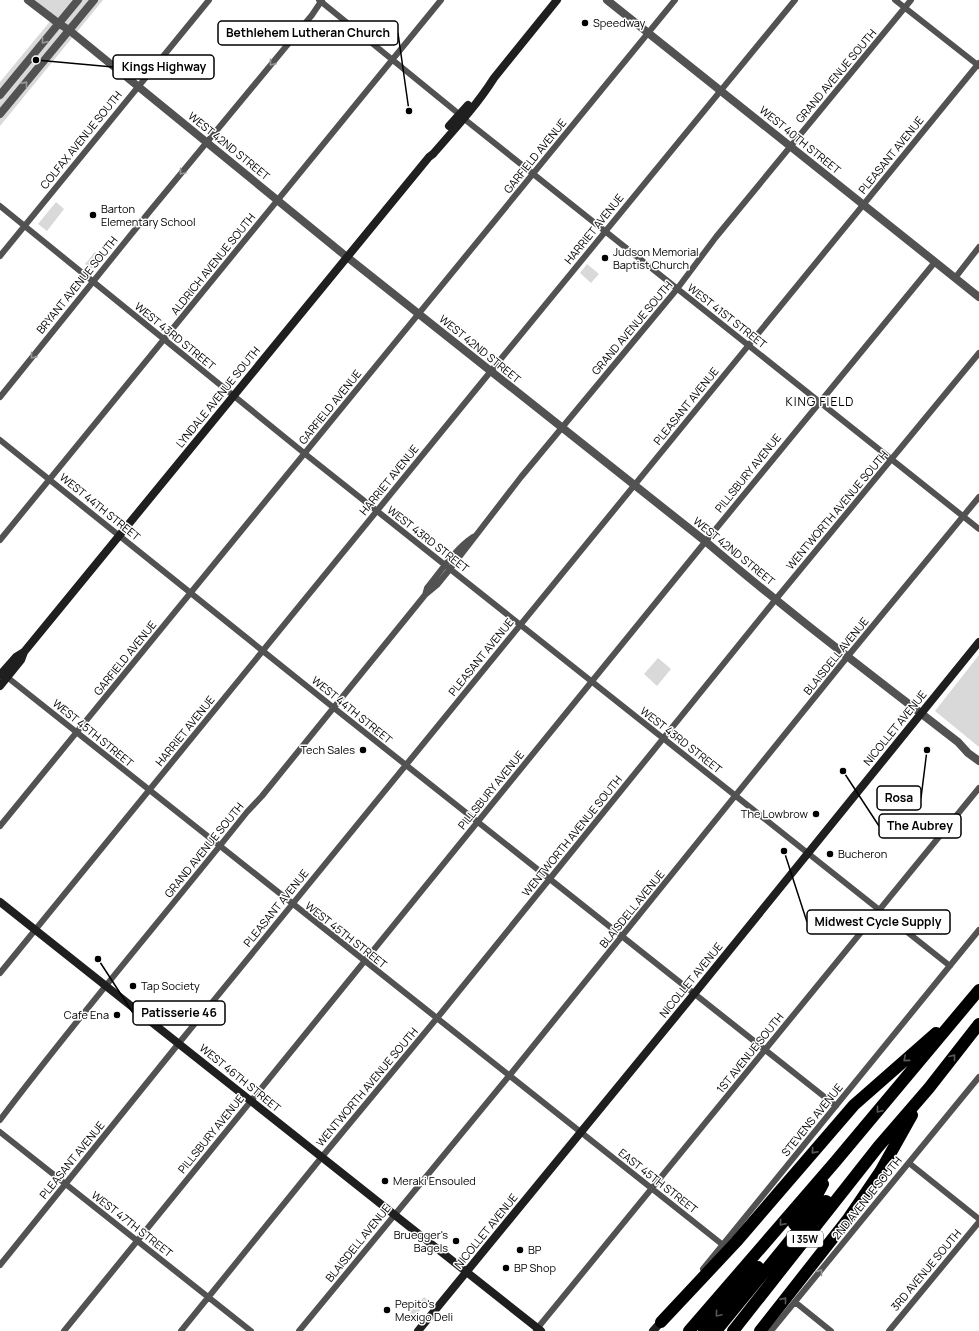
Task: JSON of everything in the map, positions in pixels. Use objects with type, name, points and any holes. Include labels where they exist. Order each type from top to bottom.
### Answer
[{"type":"highway","name":"I 35W","points":[[689,1331],[836,1162],[979,990]]},
{"type":"highway","points":[[657,1326],[736,1242],[854,1105],[967,1005]]},
{"type":"highway","name":"I 35W","points":[[733,1331],[878,1147],[929,1088],[979,1024]]},
{"type":"highway","points":[[760,1331],[848,1219],[880,1172],[929,1088]]},
{"type":"highway","points":[[716,1331],[796,1232],[878,1147]]},
{"type":"highway","points":[[704,1331],[816,1197],[836,1162]]},
{"type":"main road","name":"LYNDALE AVENUE SOUTH","points":[[0,686],[2,674],[16,657],[24,652],[433,154],[461,116],[488,87],[557,0]]},
{"type":"main road","name":"NICOLLET AVENUE","points":[[418,1331],[694,994],[979,642]]},
{"type":"main road","name":"WEST 46TH STREET","points":[[0,902],[251,1100],[321,1158],[538,1330]]},
{"type":"street","name":"WEST 42ND STREET","points":[[28,0],[69,30],[347,257],[706,541],[776,600],[958,742]]},
{"type":"street","points":[[0,95],[78,0]]},
{"type":"street","points":[[0,114],[94,0]]},
{"type":"street","name":"COLFAX AVENUE SOUTH","points":[[0,256],[208,0]]},
{"type":"street","name":"WEST 41ST STREET","points":[[321,0],[392,60],[605,232],[979,529]]},
{"type":"street","name":"BRYANT AVENUE SOUTH","points":[[0,397],[312,14],[321,0]]},
{"type":"street","name":"ALDRICH AVENUE SOUTH","points":[[0,540],[441,0]]},
{"type":"street","name":"WEST 40TH STREET","points":[[607,0],[979,297]]},
{"type":"street","name":"GARFIELD AVENUE","points":[[0,826],[675,0]]},
{"type":"street","name":"HARRIET AVENUE","points":[[0,973],[34,929],[149,791],[795,0]]},
{"type":"street","points":[[895,0],[978,65]]},
{"type":"street","name":"GRAND AVENUE SOUTH","points":[[0,1120],[28,1081],[425,595],[434,588],[448,567],[470,544],[473,537],[677,288],[716,237],[911,0]]},
{"type":"street","name":"PLEASANT AVENUE","points":[[0,1265],[179,1043],[978,65]]},
{"type":"street","name":"WEST 43RD STREET","points":[[0,206],[305,454],[950,966]]},
{"type":"street","points":[[955,278],[979,247]]},
{"type":"street","name":"PILLSBURY AVENUE","points":[[64,1331],[477,822],[935,262]]},
{"type":"street","name":"WENTWORTH AVENUE SOUTH","points":[[181,1331],[979,353]]},
{"type":"street","name":"WEST 44TH STREET","points":[[0,440],[477,822],[836,1106]]},
{"type":"street","name":"BLAISDELL AVENUE","points":[[299,1331],[509,1076],[848,656],[979,497]]},
{"type":"street","name":"WEST 45TH STREET","points":[[2,674],[580,1132]]},
{"type":"street","points":[[958,742],[971,748],[979,754]]},
{"type":"street","points":[[958,742],[968,753],[979,761]]},
{"type":"street","name":"1ST AVENUE SOUTH","points":[[538,1330],[979,788]]},
{"type":"street","name":"STEVENS AVENUE","points":[[657,1326],[979,930]]},
{"type":"street","name":"2ND AVENUE SOUTH","points":[[771,1331],[979,1077]]},
{"type":"street","name":"WEST 47TH STREET","points":[[0,1132],[137,1242],[252,1331]]},
{"type":"street","name":"EAST 45TH STREET","points":[[580,1132],[723,1245]]},
{"type":"street","points":[[908,1163],[979,1221]]},
{"type":"street","name":"3RD AVENUE SOUTH","points":[[889,1331],[979,1221]]},
{"type":"street","points":[[795,1302],[831,1331]]},
{"type":"shaded area","points":[[35,0],[103,0],[0,126],[0,82],[52,19],[56,18]]},
{"type":"shaded area","points":[[56,202],[64,209],[47,231],[38,224]]},
{"type":"shaded area","points":[[95,252],[101,258],[92,269],[85,264]]},
{"type":"shaded area","points":[[587,264],[599,274],[591,283],[580,273]]},
{"type":"shaded area","points":[[979,655],[979,747],[935,711]]},
{"type":"shaded area","points":[[658,658],[671,669],[657,686],[644,674]]},
{"type":"shaded area","points":[[424,1297],[428,1300],[414,1318],[409,1314]]},
{"type":"place","name":"Speedway","points":[[585,23]]},
{"type":"place","name":"Kings Highway","points":[[36,60]]},
{"type":"place","name":"Bethlehem Lutheran Church","points":[[409,111]]},
{"type":"place","name":"Barton Elementary School","points":[[93,215]]},
{"type":"place","name":"Judson Memorial Baptist Church","points":[[605,258]]},
{"type":"place","name":"Tech Sales","points":[[363,750]]},
{"type":"place","name":"Rosa","points":[[927,750]]},
{"type":"place","name":"The Aubrey","points":[[843,771]]},
{"type":"place","name":"The Lowbrow","points":[[816,814]]},
{"type":"place","name":"Midwest Cycle Supply","points":[[784,851]]},
{"type":"place","name":"Bucheron","points":[[830,854]]},
{"type":"place","name":"Patisserie 46","points":[[98,959]]},
{"type":"place","name":"Tap Society","points":[[133,986]]},
{"type":"place","name":"Cafe Ena","points":[[117,1015]]},
{"type":"place","name":"Meraki Ensouled","points":[[385,1181]]},
{"type":"place","name":"Bruegger's Bagels","points":[[456,1241]]},
{"type":"place","name":"BP","points":[[520,1250]]},
{"type":"place","name":"BP Shop","points":[[506,1268]]},
{"type":"place","name":"Pepito's Mexigo Deli","points":[[387,1310]]},
{"type":"district","name":"KING FIELD","points":[[820,402]]}]
